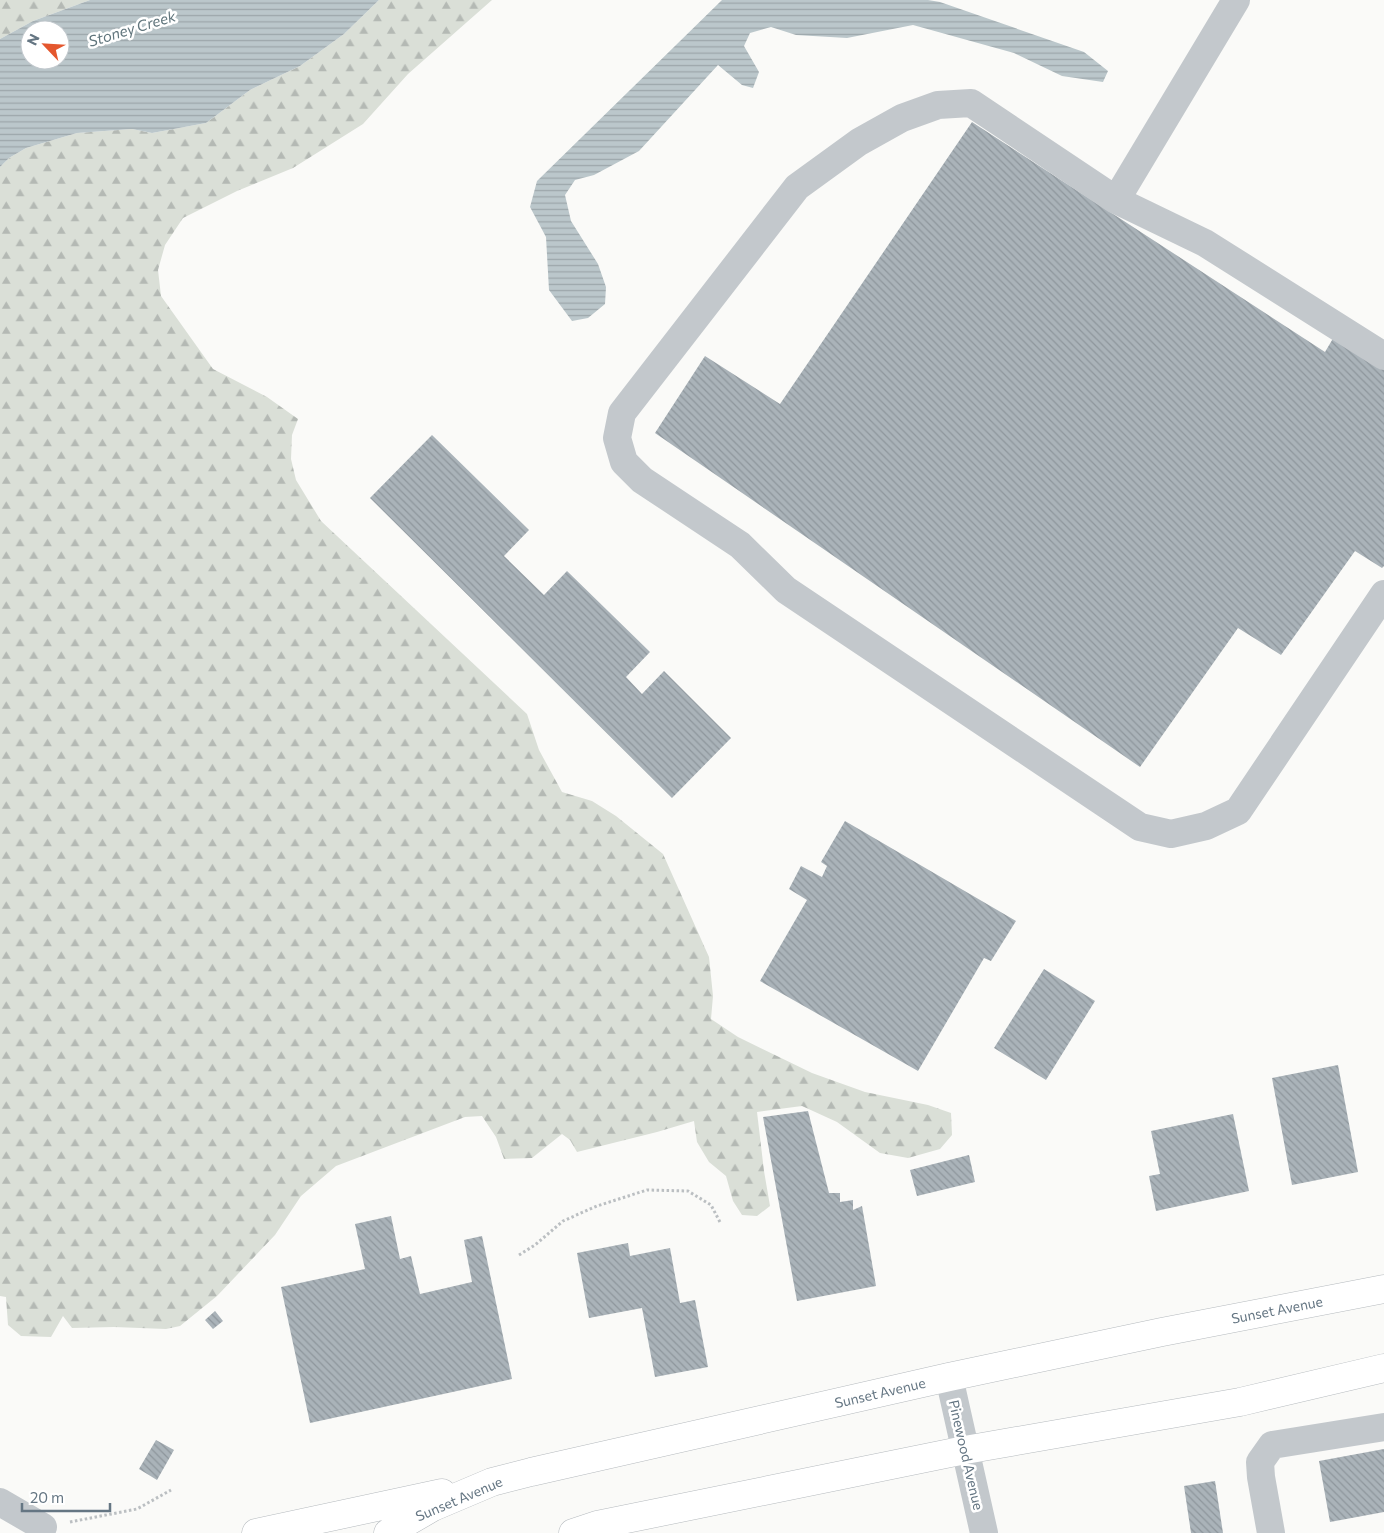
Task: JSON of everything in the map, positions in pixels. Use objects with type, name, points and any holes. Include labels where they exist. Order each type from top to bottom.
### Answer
[{"type":"main road","name":"Sunset Avenue","points":[[388,1533],[433,1507],[492,1482],[541,1469],[948,1377],[1384,1288]]},
{"type":"main road","points":[[573,1533],[597,1525],[965,1450],[1240,1402],[1384,1368]]},
{"type":"main road","points":[[256,1533],[492,1482]]},
{"type":"street","points":[[1116,200],[1236,0]]},
{"type":"street","points":[[1384,356],[1206,243],[1116,200],[971,103],[938,105],[902,118],[859,142],[797,187],[622,413],[618,438],[624,462],[642,480],[740,544],[786,590],[1140,827],[1171,834],[1206,826],[1238,811],[1384,594]]},
{"type":"street","name":"Pinewood Avenue","points":[[948,1377],[984,1533]]},
{"type":"street","points":[[1271,1533],[1260,1462],[1272,1445],[1384,1427]]},
{"type":"street","points":[[0,1502],[43,1527]]},
{"type":"path","points":[[519,1256],[563,1221],[597,1206],[647,1190],[688,1191],[711,1205],[721,1224]]},
{"type":"path","points":[[43,1527],[137,1509],[171,1490]]},
{"type":"green space","points":[[0,0],[90,0],[36,20],[20,20],[20,28],[0,39]]},
{"type":"green space","points":[[379,0],[492,0],[408,74],[363,124],[293,168],[237,191],[183,218],[165,245],[158,270],[161,296],[213,369],[267,397],[298,419],[292,435],[291,459],[296,480],[321,521],[527,714],[539,750],[562,792],[592,801],[616,816],[663,854],[709,957],[713,996],[711,1019],[738,1037],[812,1073],[865,1092],[928,1105],[951,1113],[952,1135],[940,1149],[908,1158],[880,1153],[837,1122],[802,1106],[757,1112],[770,1206],[757,1216],[742,1215],[733,1201],[726,1176],[709,1162],[697,1142],[694,1121],[577,1152],[570,1140],[562,1134],[532,1158],[504,1159],[496,1137],[482,1116],[465,1117],[336,1166],[301,1196],[275,1235],[217,1296],[180,1326],[166,1329],[72,1328],[63,1316],[51,1337],[21,1336],[8,1325],[6,1297],[0,1296],[0,167],[9,158],[26,148],[77,133],[132,129],[152,133],[206,123],[250,90],[300,66],[344,34]]},
{"type":"water","name":"Stoney Creek","points":[[90,0],[379,0],[344,34],[300,66],[250,90],[206,123],[152,133],[132,129],[77,133],[26,148],[9,158],[0,167],[0,39],[20,28],[20,70],[70,70],[70,20],[36,20]]},
{"type":"water","points":[[722,0],[928,0],[940,2],[1084,52],[1108,71],[1103,82],[1062,76],[1014,53],[913,25],[847,38],[796,35],[771,27],[750,33],[744,46],[759,72],[753,88],[742,85],[718,65],[639,151],[594,175],[575,180],[565,195],[571,221],[598,264],[606,287],[605,304],[588,318],[572,321],[549,290],[546,237],[530,207],[537,181]]},
{"type":"building","points":[[972,122],[1325,352],[1338,330],[1384,361],[1384,566],[1382,568],[1355,551],[1281,655],[1238,628],[1140,767],[655,433],[705,356],[780,404]]},
{"type":"building","points":[[432,435],[529,530],[504,556],[544,595],[567,571],[650,652],[626,677],[642,694],[664,671],[731,738],[672,798],[370,498]]},
{"type":"building","points":[[845,821],[1016,921],[991,961],[984,958],[918,1071],[760,981],[807,900],[789,889],[801,866],[822,877],[827,866],[821,862]]},
{"type":"building","points":[[1044,969],[1095,1001],[1046,1080],[994,1048]]},
{"type":"building","points":[[1338,1065],[1358,1172],[1292,1185],[1272,1078]]},
{"type":"building","points":[[808,1111],[829,1193],[840,1193],[840,1202],[853,1200],[853,1210],[862,1206],[876,1286],[797,1301],[763,1117]]},
{"type":"building","points":[[1233,1114],[1249,1191],[1156,1211],[1149,1176],[1160,1174],[1151,1131]]},
{"type":"building","points":[[969,1155],[975,1182],[917,1196],[910,1170]]},
{"type":"building","points":[[391,1216],[400,1259],[411,1256],[420,1294],[472,1282],[464,1240],[482,1236],[512,1379],[310,1423],[281,1287],[365,1269],[355,1224]]},
{"type":"building","points":[[628,1243],[630,1256],[670,1248],[680,1303],[695,1300],[708,1367],[655,1377],[642,1308],[589,1318],[577,1253]]},
{"type":"building","points":[[215,1311],[223,1321],[213,1329],[205,1320]]},
{"type":"building","points":[[156,1440],[174,1450],[157,1480],[139,1469]]},
{"type":"building","points":[[1384,1449],[1384,1512],[1330,1522],[1319,1461]]},
{"type":"building","points":[[1215,1481],[1223,1533],[1191,1533],[1184,1486]]}]
